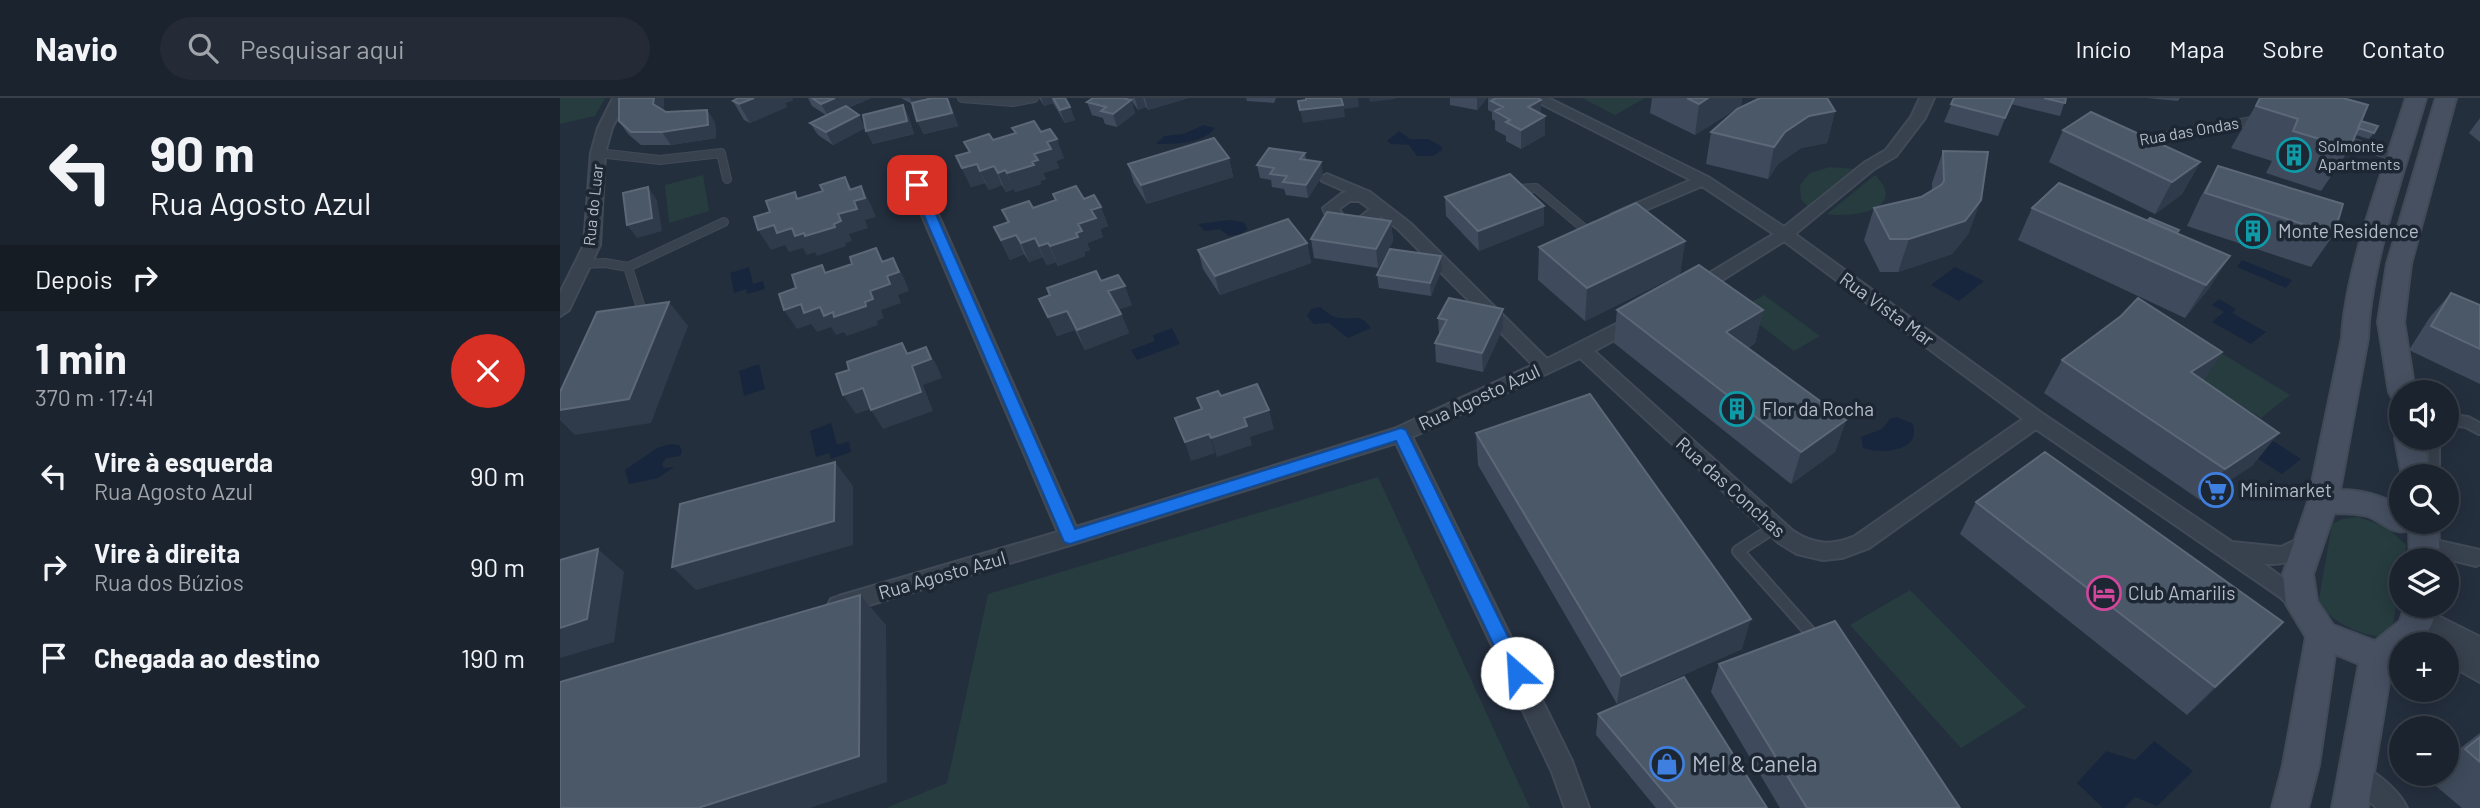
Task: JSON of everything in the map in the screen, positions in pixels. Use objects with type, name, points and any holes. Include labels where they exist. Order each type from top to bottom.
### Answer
[{"type":"main road","points":[[2290,808],[2301,765],[2322,635],[2302,604],[2298,574],[2323,502],[2355,338],[2356,315],[2370,254],[2416,98]]},
{"type":"main road","points":[[2400,380],[2391,322],[2399,264],[2446,98]]},
{"type":"main road","points":[[2323,502],[2349,499],[2389,512]]},
{"type":"main road","points":[[2322,635],[2389,633]]},
{"type":"main road","points":[[2353,792],[2389,689]]},
{"type":"street","name":"Rua do Luar","points":[[560,310],[592,245],[598,153],[605,128],[620,98]]},
{"type":"street","name":"Rua Vista Mar","points":[[1537,98],[1703,180],[1785,234],[2036,419],[2222,545],[2288,591],[2302,604]]},
{"type":"street","points":[[1682,296],[1785,234],[1869,166],[1891,153],[1918,118],[1927,98]]},
{"type":"street","points":[[1327,178],[1373,202],[1391,215],[1423,255],[1540,362]]},
{"type":"street","points":[[1601,223],[1703,180]]},
{"type":"street","points":[[917,185],[1070,537]]},
{"type":"street","points":[[1346,197],[1373,202],[1372,219],[1350,224],[1333,217],[1331,212],[1334,204],[1346,197]]},
{"type":"street","points":[[1314,199],[1334,204]]},
{"type":"street","name":"Rua Agosto Azul","points":[[818,611],[1070,537],[1401,434],[1540,362],[1582,350],[1649,314]]},
{"type":"street","name":"Rua das Conchas","points":[[1582,350],[1775,527],[1798,546],[1813,552],[1829,554],[1847,550],[1862,542],[2036,419]]},
{"type":"street","points":[[1401,434],[1563,769],[1577,808]]},
{"type":"street","name":"Rua Vista Mar","points":[[2222,545],[2266,556],[2291,555],[2307,543]]},
{"type":"street","points":[[2426,545],[2478,556]]},
{"type":"street","points":[[2459,637],[2480,650]]},
{"type":"street","points":[[2459,657],[2480,673]]},
{"type":"street","points":[[2353,792],[2395,808]]},
{"type":"lane","points":[[962,98],[1013,102],[1034,98]]},
{"type":"lane","name":"Rua das Ondas","points":[[2127,141],[2141,141],[2243,121],[2265,120]]},
{"type":"lane","points":[[2339,138],[2398,158]]},
{"type":"lane","points":[[720,143],[727,178]]},
{"type":"lane","points":[[598,153],[640,162],[698,159],[721,153]]},
{"type":"lane","points":[[1511,190],[1536,188],[1586,230],[1601,223]]},
{"type":"lane","points":[[583,264],[605,262],[628,267],[688,242],[724,222]]},
{"type":"lane","points":[[628,267],[640,305],[637,330]]},
{"type":"lane","points":[[2459,421],[2480,429]]},
{"type":"lane","points":[[1775,527],[1738,551],[1826,650]]},
{"type":"green space","points":[[560,98],[605,98],[595,116],[560,124]]},
{"type":"green space","points":[[1582,98],[1645,98],[1615,115]]},
{"type":"green space","points":[[1830,167],[1854,169],[1807,206],[1801,199],[1800,185],[1810,173]]},
{"type":"green space","points":[[703,175],[709,211],[669,223],[665,185]]},
{"type":"green space","points":[[1875,175],[1884,187],[1886,196],[1882,204],[1862,213],[1827,214]]},
{"type":"green space","points":[[1764,295],[1820,336],[1794,351],[1739,309]]},
{"type":"green space","points":[[2185,331],[2290,395],[2261,418],[2155,352]]},
{"type":"green space","points":[[1378,477],[1530,808],[886,808],[947,783],[988,594]]},
{"type":"green space","points":[[2358,517],[2387,527],[2389,534],[2394,534],[2406,545],[2406,548],[2389,548],[2389,618],[2394,618],[2392,630],[2383,637],[2348,627],[2318,605],[2332,524]]},
{"type":"green space","points":[[1910,590],[2026,707],[1961,748],[1850,625]]},
{"type":"water","points":[[1204,125],[1215,128],[1196,140],[1156,144],[1164,136],[1183,134]]},
{"type":"water","points":[[1399,131],[1410,139],[1428,139],[1441,146],[1442,150],[1433,156],[1417,156],[1409,145],[1391,144],[1387,141]]},
{"type":"water","points":[[1230,220],[1243,222],[1248,229],[1241,234],[1229,236],[1220,229],[1205,231],[1198,224]]},
{"type":"water","points":[[2242,260],[2292,280],[2286,288],[2237,267]]},
{"type":"water","points":[[749,267],[753,284],[763,281],[765,289],[747,294],[746,289],[734,293],[730,273]]},
{"type":"water","points":[[1955,267],[1984,281],[1959,301],[1931,285]]},
{"type":"water","points":[[2219,299],[2236,309],[2232,313],[2266,332],[2251,344],[2212,322],[2224,312],[2212,305]]},
{"type":"water","points":[[1320,307],[1337,318],[1361,319],[1371,328],[1348,338],[1329,323],[1314,324],[1307,316],[1311,309]]},
{"type":"water","points":[[1172,328],[1180,344],[1137,360],[1131,350],[1155,341],[1153,335]]},
{"type":"water","points":[[759,364],[765,389],[744,396],[739,371]]},
{"type":"water","points":[[1896,417],[1912,423],[1914,432],[1907,445],[1890,451],[1863,448],[1861,437],[1882,429],[1890,419]]},
{"type":"water","points":[[831,423],[837,445],[849,441],[851,452],[831,459],[829,453],[816,457],[810,431]]},
{"type":"water","points":[[2253,428],[2301,459],[2282,474],[2233,443]]},
{"type":"water","points":[[670,444],[679,445],[682,451],[680,456],[666,458],[662,464],[664,468],[674,467],[658,478],[629,484],[625,470],[657,448]]},
{"type":"water","points":[[2154,741],[2193,771],[2157,806],[2135,797],[2124,808],[2103,808],[2077,783],[2106,751],[2135,760]]},
{"type":"building","points":[[619,98],[654,98],[653,104],[666,112],[707,110],[708,125],[662,132],[631,132],[619,121]]},
{"type":"building","points":[[738,98],[754,98],[739,104],[733,101]]},
{"type":"building","points":[[812,98],[835,98],[821,104]]},
{"type":"building","points":[[932,98],[947,98],[952,113],[917,121],[912,103]]},
{"type":"building","points":[[1053,98],[1065,98],[1070,107],[1060,110]]},
{"type":"building","points":[[1093,98],[1131,100],[1113,114],[1101,111],[1106,107],[1087,102]]},
{"type":"building","points":[[1306,98],[1341,98],[1343,105],[1300,110],[1298,101]]},
{"type":"building","points":[[1496,98],[1538,98],[1541,100],[1528,107],[1545,116],[1521,130],[1506,122],[1510,120],[1495,111],[1503,107],[1491,101]]},
{"type":"building","points":[[1687,98],[1708,98],[1699,104]]},
{"type":"building","points":[[1760,98],[1827,98],[1835,111],[1809,116],[1785,132],[1774,147],[1711,132],[1737,109]]},
{"type":"building","points":[[1954,98],[2014,98],[2005,118],[1951,104]]},
{"type":"building","points":[[2044,98],[2066,98],[2065,103]]},
{"type":"building","points":[[2260,98],[2343,98],[2368,105],[2350,148],[2293,131],[2298,119],[2256,106]]},
{"type":"building","points":[[903,105],[907,121],[866,131],[863,115]]},
{"type":"building","points":[[846,106],[859,115],[826,132],[810,123]]},
{"type":"building","points":[[2091,112],[2200,162],[2172,182],[2063,130]]},
{"type":"building","points":[[1034,121],[1041,132],[1050,129],[1057,139],[1047,142],[1051,149],[1034,154],[1038,160],[1032,162],[1034,165],[1007,173],[1005,170],[998,173],[994,166],[980,171],[977,164],[962,168],[956,156],[970,152],[964,142],[989,134],[993,140],[1016,133],[1012,128]]},
{"type":"building","points":[[2361,121],[2378,126],[2374,133],[2358,128]]},
{"type":"building","points":[[1214,138],[1229,158],[1141,185],[1128,164]]},
{"type":"building","points":[[1269,148],[1305,153],[1300,159],[1321,162],[1306,185],[1283,182],[1287,176],[1270,174],[1274,168],[1257,165]]},
{"type":"building","points":[[1943,151],[1988,152],[1981,200],[1965,221],[1909,239],[1890,239],[1874,208],[1921,197],[1941,185],[1944,181]]},
{"type":"building","points":[[2218,166],[2343,204],[2334,234],[2205,193]]},
{"type":"building","points":[[1510,174],[1544,206],[1478,231],[1445,197]]},
{"type":"building","points":[[845,177],[850,190],[861,186],[865,198],[854,201],[857,209],[838,214],[841,221],[834,224],[835,227],[805,236],[804,233],[795,236],[792,228],[777,233],[774,225],[758,230],[754,217],[770,212],[766,201],[795,192],[797,199],[823,191],[820,185]]},
{"type":"building","points":[[2059,183],[2230,256],[2206,285],[2032,208]]},
{"type":"building","points":[[1076,186],[1084,199],[1094,195],[1101,207],[1091,210],[1096,218],[1078,224],[1082,231],[1076,233],[1078,237],[1050,246],[1048,243],[1039,246],[1035,238],[1021,243],[1016,235],[1001,240],[994,227],[1009,222],[1002,210],[1029,201],[1033,208],[1056,200],[1053,194]]},
{"type":"building","points":[[648,187],[652,218],[627,225],[623,193]]},
{"type":"building","points":[[1636,203],[1685,241],[1587,288],[1539,247]]},
{"type":"building","points":[[1327,212],[1391,221],[1376,249],[1311,239]]},
{"type":"building","points":[[2150,218],[2179,230],[2177,233],[2148,220]]},
{"type":"building","points":[[1288,219],[1307,243],[1215,276],[1198,250]]},
{"type":"building","points":[[876,248],[882,262],[893,258],[899,272],[887,276],[890,284],[870,291],[873,299],[865,302],[866,306],[834,317],[833,312],[824,316],[820,307],[804,313],[801,304],[784,310],[779,294],[796,288],[792,275],[822,265],[825,273],[852,264],[850,257]]},
{"type":"building","points":[[1390,249],[1441,256],[1430,283],[1377,275]]},
{"type":"building","points":[[1699,265],[1763,310],[1726,332],[1846,420],[1801,452],[1617,310]]},
{"type":"building","points":[[1096,271],[1101,281],[1118,275],[1125,286],[1108,291],[1121,314],[1077,330],[1067,311],[1048,317],[1039,299],[1050,295],[1047,288]]},
{"type":"building","points":[[2451,293],[2480,305],[2480,349],[2431,326]]},
{"type":"building","points":[[1449,298],[1503,309],[1482,353],[1435,343],[1447,320],[1438,318]]},
{"type":"building","points":[[2138,298],[2222,352],[2191,372],[2279,433],[2225,469],[2062,360],[2121,316]]},
{"type":"building","points":[[669,302],[629,399],[560,410],[560,392],[597,312]]},
{"type":"building","points":[[902,343],[907,354],[926,347],[931,359],[912,366],[921,392],[871,410],[863,388],[843,395],[836,374],[849,370],[847,362]]},
{"type":"building","points":[[1257,384],[1269,410],[1244,418],[1247,426],[1211,438],[1209,434],[1185,442],[1175,418],[1202,409],[1197,398],[1218,391],[1221,396]]},
{"type":"building","points":[[1590,394],[1751,619],[1621,676],[1476,433]]},
{"type":"building","points":[[2045,452],[2283,622],[2215,687],[1976,502]]},
{"type":"building","points":[[835,462],[834,521],[672,567],[680,504]]},
{"type":"building","points":[[598,549],[587,619],[560,628],[560,560]]},
{"type":"building","points":[[860,595],[859,756],[698,808],[560,808],[560,682]]},
{"type":"building","points":[[1835,621],[1960,808],[1807,808],[1719,664]]},
{"type":"building","points":[[1684,677],[1767,808],[1677,808],[1598,714]]},
{"type":"building","points":[[2480,737],[2480,762],[2465,749]]},
{"type":"place","name":"Solmonte Apartments","points":[[2294,155]]},
{"type":"place","name":"Monte Residence","points":[[2253,231]]},
{"type":"place","name":"Flor da Rocha","points":[[1737,409]]},
{"type":"place","name":"Minimarket","points":[[2216,490]]},
{"type":"place","name":"Club Amarilis","points":[[2104,593]]},
{"type":"place","name":"Mel & Canela","points":[[1667,764]]},
{"type":"route","points":[[917,185],[1070,537],[1401,434],[1517,673]]}]
